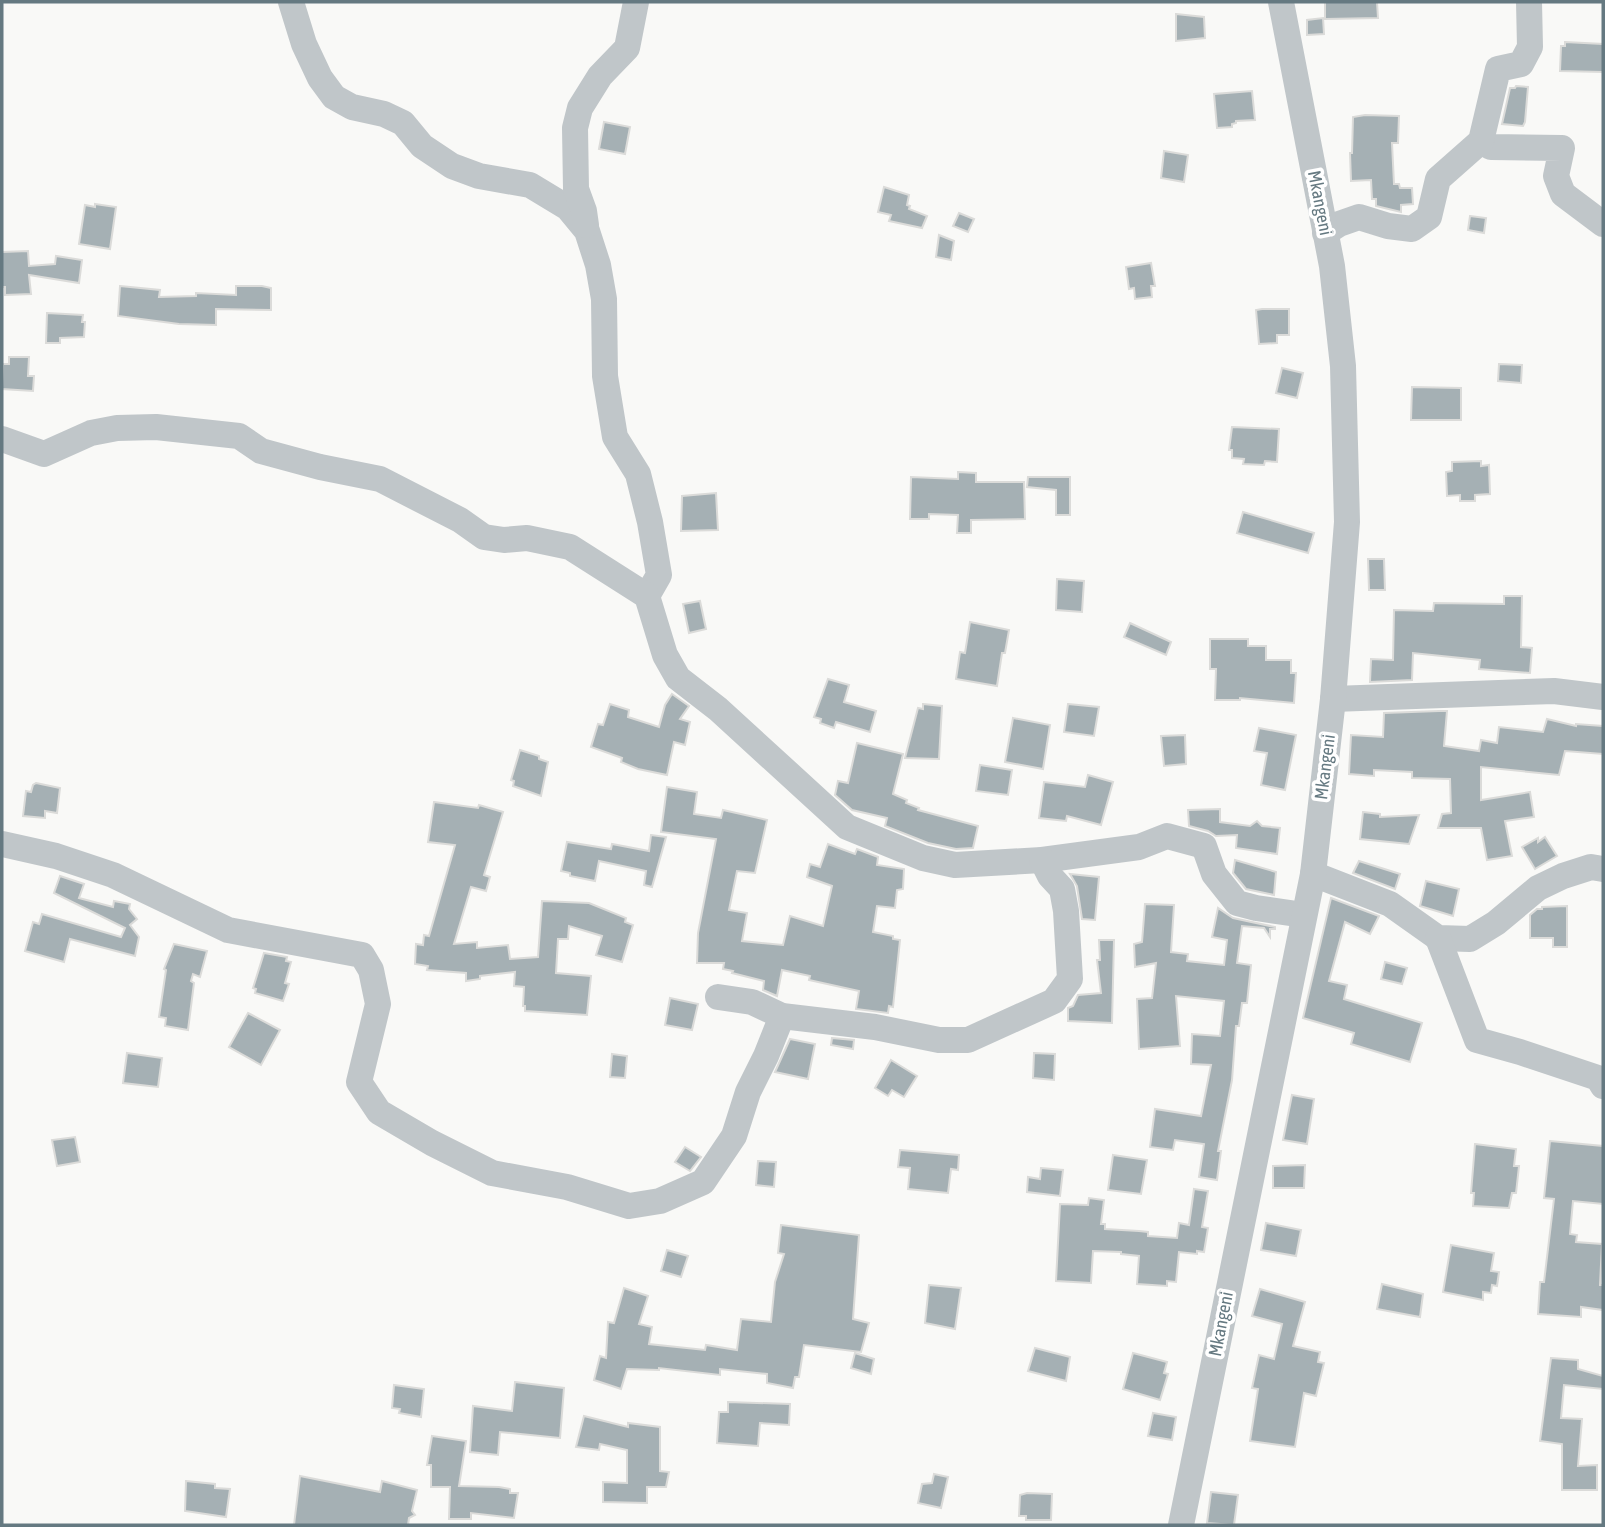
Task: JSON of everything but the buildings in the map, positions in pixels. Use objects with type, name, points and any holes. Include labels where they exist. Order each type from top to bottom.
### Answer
[{"type":"street","points":[[291,2],[304,44],[320,78],[334,97],[352,107],[384,114],[403,124],[422,146],[452,166],[479,176],[530,186],[568,208],[587,231]]},
{"type":"street","points":[[636,2],[628,48],[600,76],[580,108],[575,128],[576,190],[598,265],[604,299],[605,376],[615,437],[638,474],[650,522],[659,575],[648,596]]},
{"type":"street","name":"Mkangeni","points":[[1181,1525],[1313,874],[1333,699],[1346,534],[1343,366],[1332,266],[1283,2]]},
{"type":"street","points":[[1325,233],[1339,224],[1359,217],[1388,226],[1412,229],[1429,217],[1438,179],[1481,141],[1498,69],[1521,64],[1530,47],[1529,2]]},
{"type":"street","points":[[1481,141],[1491,147],[1562,148],[1556,176],[1563,194],[1603,224]]},
{"type":"street","points":[[2,439],[44,454],[91,433],[117,428],[156,427],[239,436],[261,451],[380,479],[451,515],[484,537],[504,540],[527,538],[569,547],[648,596],[665,655],[678,678],[718,709],[846,827],[929,860],[956,865],[1042,860],[1139,847],[1167,836],[1204,846],[1214,874],[1237,903],[1304,915]]},
{"type":"street","points":[[1333,699],[1554,691],[1603,697]]},
{"type":"street","points":[[2,844],[55,856],[113,875],[228,930],[362,955],[371,970],[378,1004],[359,1082],[379,1112],[432,1143],[492,1173],[567,1187],[629,1206],[660,1201],[703,1182],[734,1136],[748,1092],[782,1016]]},
{"type":"street","points":[[718,997],[752,1002],[782,1016],[875,1027],[939,1040],[968,1040],[1054,1001],[1070,979],[1062,889],[1050,876],[1042,860]]},
{"type":"street","points":[[1313,874],[1390,904],[1438,938],[1470,939],[1496,923],[1538,888],[1591,867],[1603,869]]},
{"type":"street","points":[[1438,938],[1477,1040],[1598,1078],[1603,1087]]}]
